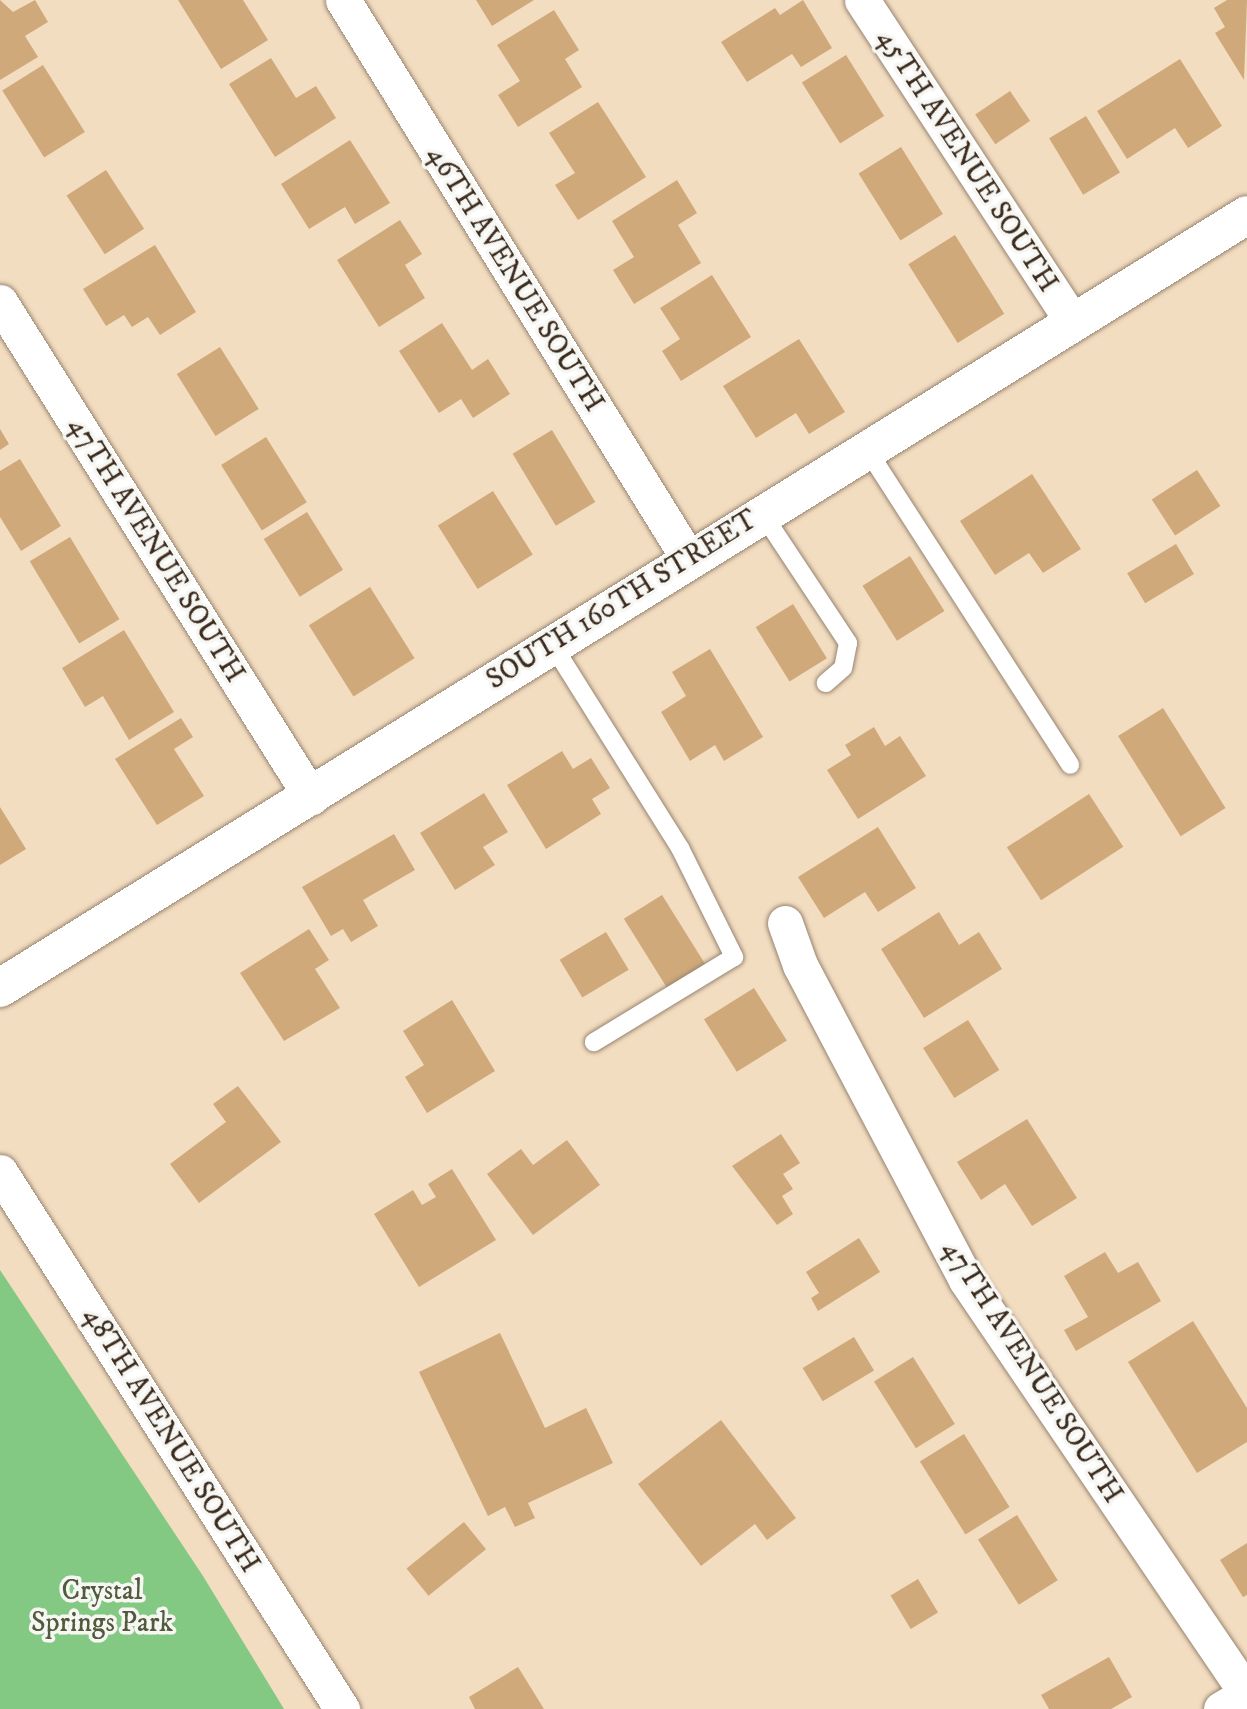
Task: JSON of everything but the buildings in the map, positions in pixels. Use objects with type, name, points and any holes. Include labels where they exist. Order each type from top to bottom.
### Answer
[{"type":"street","name":"46TH AVENUE SOUTH","points":[[343,0],[688,558]]},
{"type":"street","name":"45TH AVENUE SOUTH","points":[[862,0],[1073,322]]},
{"type":"street","name":"SOUTH 160TH STREET","points":[[0,988],[311,797],[688,558],[1247,215]]},
{"type":"street","name":"47TH AVENUE SOUTH","points":[[0,302],[311,797]]},
{"type":"street","name":"47TH AVENUE SOUTH","points":[[785,923],[800,965],[966,1280],[1247,1694]]},
{"type":"street","name":"48TH AVENUE SOUTH","points":[[0,1172],[342,1709]]},
{"type":"street","points":[[1221,1709],[1247,1694]]},
{"type":"lane","points":[[866,448],[1070,765]]},
{"type":"lane","points":[[762,513],[849,643],[843,668],[826,683]]},
{"type":"lane","points":[[552,644],[680,848],[734,957],[594,1042]]},
{"type":"green space","name":"Crystal Springs Park","points":[[0,1270],[203,1576],[284,1709],[0,1709]]}]
